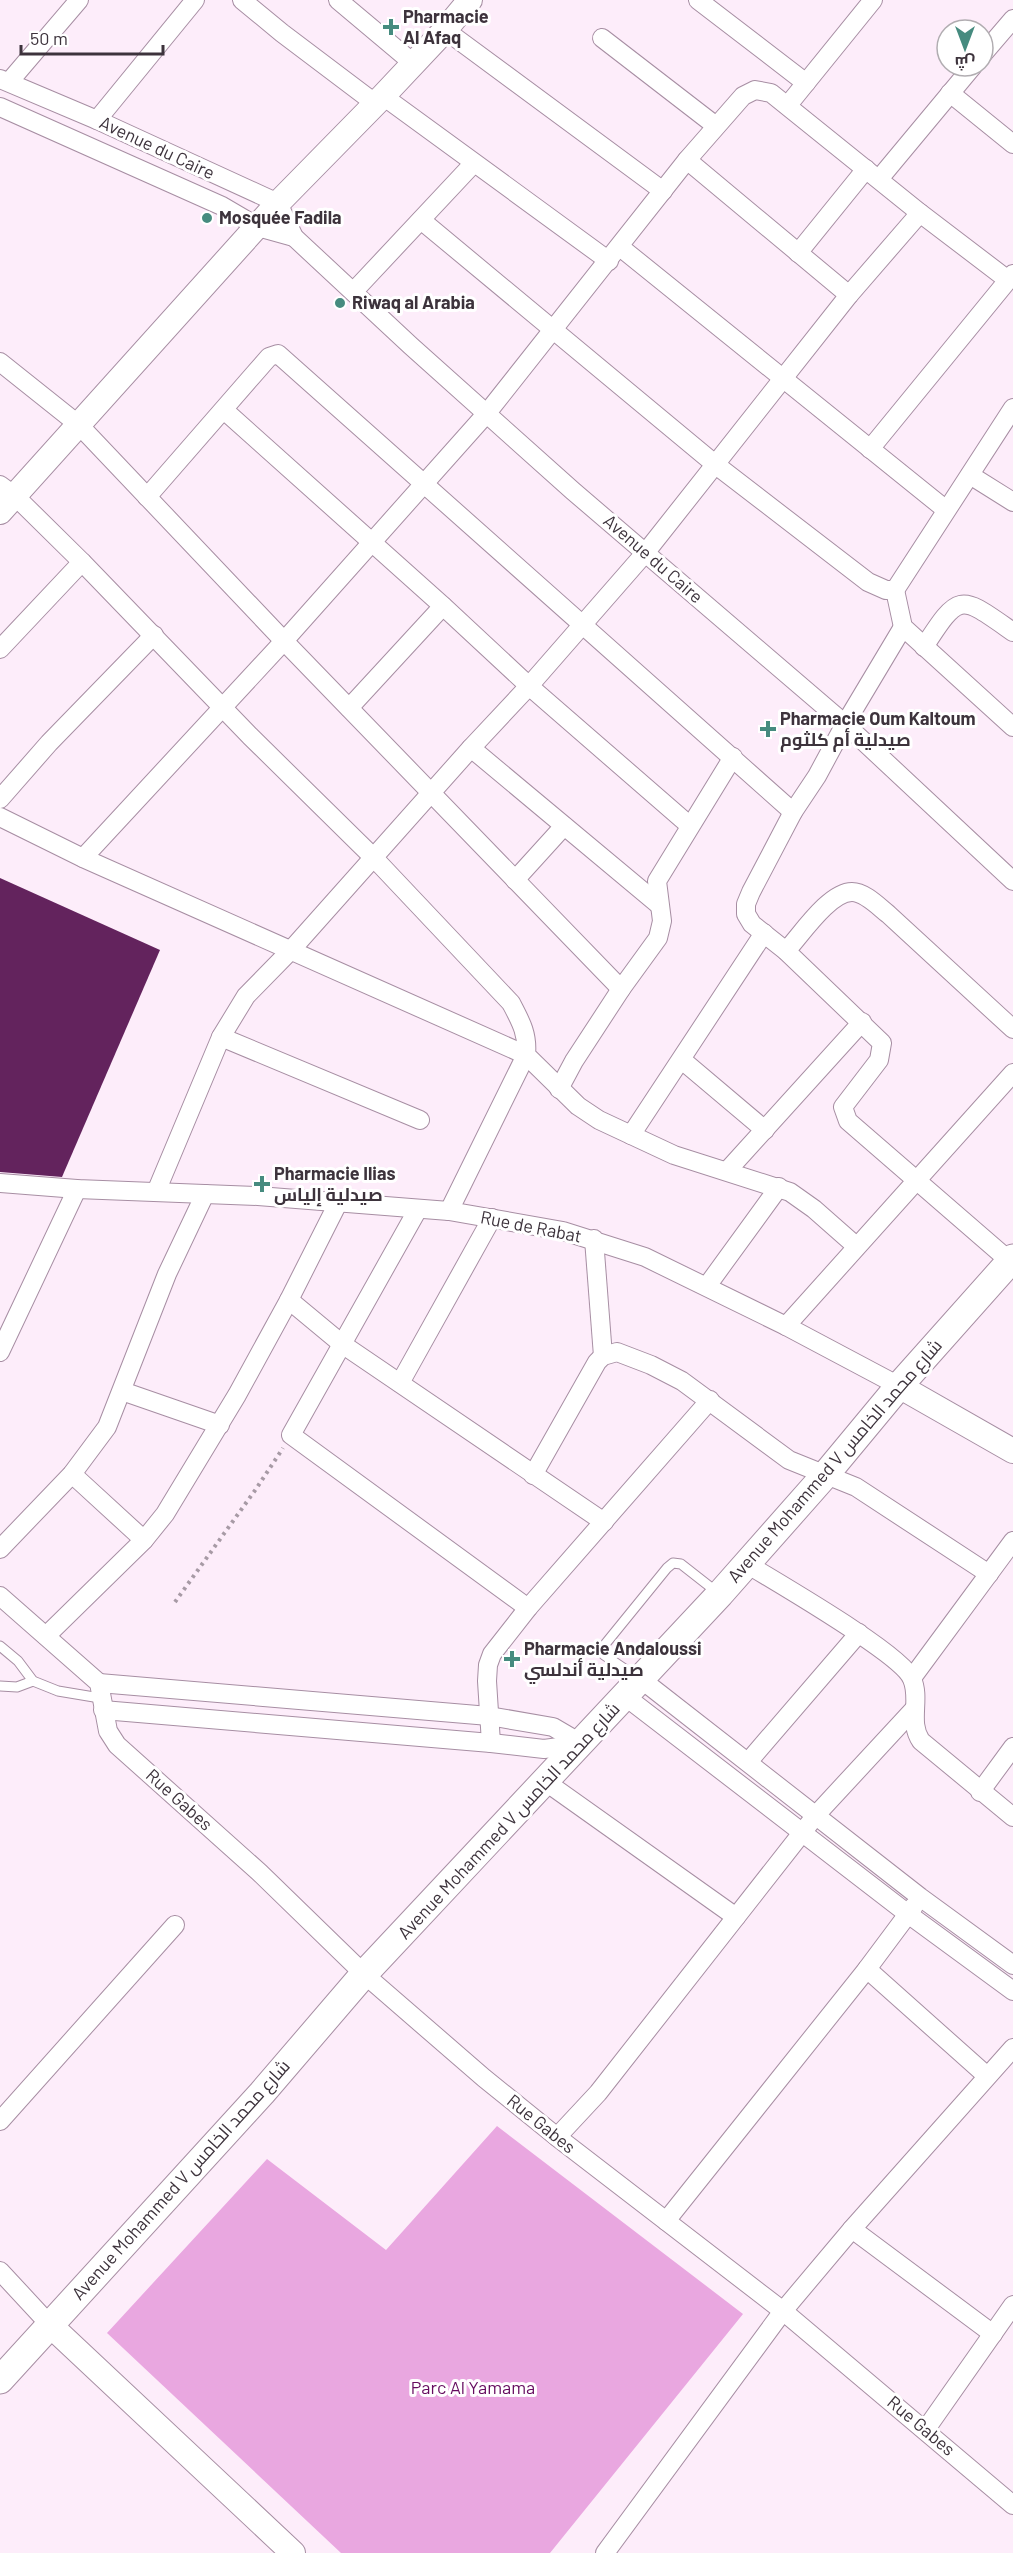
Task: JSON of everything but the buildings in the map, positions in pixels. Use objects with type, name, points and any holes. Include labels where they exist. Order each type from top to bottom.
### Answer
[{"type":"main road","name":"Avenue Mohammed V شارع محمد الخامس","points":[[0,2380],[262,2093],[364,1974],[634,1689],[720,1594],[826,1474],[899,1386],[1012,1261]]},
{"type":"street","points":[[5,81],[79,0]]},
{"type":"street","points":[[97,120],[195,0]]},
{"type":"street","points":[[242,0],[282,33],[379,100],[473,164],[614,254],[785,378],[945,509]]},
{"type":"street","points":[[338,0],[413,63]]},
{"type":"street","points":[[449,1211],[526,1055],[527,1040],[524,1027],[511,1003],[374,858],[82,562],[5,498],[79,425],[278,203],[445,30],[469,0]]},
{"type":"street","points":[[698,0],[806,83]]},
{"type":"street","points":[[788,105],[873,0]]},
{"type":"street","points":[[995,40],[1013,19]]},
{"type":"street","points":[[445,30],[663,191]]},
{"type":"street","points":[[602,38],[716,126]]},
{"type":"street","points":[[798,253],[963,78]]},
{"type":"street","name":"Avenue du Caire","points":[[5,81],[97,120],[278,203],[294,237],[487,413],[844,724],[1013,881]]},
{"type":"street","points":[[83,858],[284,642],[487,413],[687,160],[743,96],[755,90],[771,93],[788,105],[920,213],[1010,277],[870,449]]},
{"type":"street","points":[[950,93],[1013,144]]},
{"type":"street","name":"Avenue du Caire","points":[[0,107],[222,206],[258,227],[294,237]]},
{"type":"street","points":[[687,160],[849,295]]},
{"type":"street","points":[[354,291],[473,164]]},
{"type":"street","points":[[156,1192],[221,1037],[234,1012],[246,996],[292,950],[646,552],[849,295],[920,213]]},
{"type":"street","points":[[421,220],[716,465],[868,582],[886,590],[895,590]]},
{"type":"street","points":[[147,496],[269,357],[278,354],[793,812]]},
{"type":"street","points":[[0,362],[79,425],[284,642],[621,990]]},
{"type":"street","points":[[1013,408],[945,509],[895,590],[903,627],[1013,727]]},
{"type":"street","points":[[224,410],[529,686],[689,825]]},
{"type":"street","points":[[970,475],[1013,502]]},
{"type":"street","points":[[0,649],[82,562]]},
{"type":"street","points":[[924,646],[944,615],[953,606],[961,604],[975,607],[1013,632]]},
{"type":"street","points":[[349,708],[443,606]]},
{"type":"street","points":[[903,627],[844,724],[817,776],[793,812],[746,904],[747,914],[752,924],[786,951],[882,1043],[879,1060],[843,1107],[848,1121],[1012,1261]]},
{"type":"street","points":[[0,799],[49,743],[154,635]]},
{"type":"street","points":[[471,748],[658,904]]},
{"type":"street","points":[[559,1089],[574,1061],[658,938],[662,921],[658,904],[657,881],[689,825],[733,758]]},
{"type":"street","points":[[0,817],[83,858],[526,1055],[559,1089],[585,1111],[631,1136],[674,1155],[790,1192],[814,1209],[856,1246]]},
{"type":"street","points":[[515,880],[564,826]]},
{"type":"street","points":[[786,951],[825,907],[840,895],[854,892],[867,898],[888,914],[1013,1029]]},
{"type":"street","points":[[631,1136],[764,933]]},
{"type":"street","points":[[727,1171],[862,1022]]},
{"type":"street","points":[[221,1037],[420,1120]]},
{"type":"street","points":[[682,1060],[765,1130]]},
{"type":"street","points":[[786,1326],[1013,1073]]},
{"type":"street","name":"Rue de Rabat","points":[[0,1183],[449,1211],[594,1239],[645,1257],[786,1326],[1013,1450]]},
{"type":"street","points":[[706,1286],[779,1187]]},
{"type":"street","points":[[0,1352],[77,1189]]},
{"type":"street","points":[[0,1549],[72,1474],[107,1427],[167,1274],[205,1194]]},
{"type":"street","points":[[46,1636],[144,1540],[171,1505],[220,1425],[289,1300],[338,1203]]},
{"type":"street","points":[[418,1209],[291,1435],[528,1608]]},
{"type":"street","points":[[400,1383],[492,1218]]},
{"type":"street","points":[[594,1239],[603,1356]]},
{"type":"street","points":[[289,1300],[342,1344],[604,1522]]},
{"type":"street","points":[[533,1475],[597,1362],[603,1356],[617,1352],[631,1356],[682,1381],[789,1460],[856,1487],[989,1574]]},
{"type":"street","points":[[122,1391],[220,1425]]},
{"type":"street","points":[[491,1743],[487,1681],[488,1665],[492,1654],[528,1608],[710,1400]]},
{"type":"street","points":[[72,1474],[144,1540]]},
{"type":"street","points":[[912,1678],[1013,1541]]},
{"type":"street","points":[[747,1564],[859,1634],[888,1655],[912,1678],[914,1728],[921,1741],[1013,1817]]},
{"type":"street","points":[[0,1596],[46,1636],[100,1697],[544,1749],[582,1744]]},
{"type":"street","points":[[748,1762],[859,1634]]},
{"type":"street","points":[[634,1689],[748,1762],[920,1897],[1013,1965]]},
{"type":"street","points":[[634,1689],[801,1832],[1013,1991]]},
{"type":"street","points":[[100,1697],[489,1716],[553,1727],[582,1744]]},
{"type":"street","name":"Rue Gabes","points":[[100,1697],[111,1738],[117,1745],[259,1872],[364,1974],[557,2138],[783,2311],[926,2429],[1013,2505]]},
{"type":"street","points":[[557,2138],[598,2093],[801,1832],[915,1708]]},
{"type":"street","points":[[980,1792],[1013,1747]]},
{"type":"street","points":[[546,1782],[736,1917]]},
{"type":"street","points":[[666,2221],[867,1969],[920,1897]]},
{"type":"street","points":[[0,2121],[175,1925]]},
{"type":"street","points":[[867,1969],[987,2076]]},
{"type":"street","points":[[605,2553],[783,2311],[852,2229],[1013,2048]]},
{"type":"street","points":[[852,2229],[993,2334]]},
{"type":"street","points":[[0,2271],[50,2325],[293,2553]]},
{"type":"street","points":[[926,2429],[1013,2306]]},
{"type":"lane","points":[[634,1689],[604,1655],[602,1648],[667,1568],[674,1563],[681,1564],[720,1594]]},
{"type":"lane","points":[[0,1646],[18,1661],[33,1681],[58,1691],[100,1697]]},
{"type":"lane","points":[[0,1686],[18,1687],[33,1681]]},
{"type":"path","points":[[175,1602],[256,1489],[291,1435]]},
{"type":"green space","name":"Parc Al Yamama","points":[[497,2126],[743,2314],[550,2553],[341,2553],[107,2333],[267,2159],[386,2250]]},
{"type":"place","name":"Pharmacie Al Afaq","points":[[391,27]]},
{"type":"place","name":"Mosquée Fadila","points":[[207,218]]},
{"type":"place","name":"Riwaq al Arabia","points":[[340,303]]},
{"type":"place","name":"Pharmacie Oum Kaltoum صيدلية أم كلثوم","points":[[768,729]]},
{"type":"place","name":"Pharmacie Ilias صيدلية إلياس","points":[[262,1184]]},
{"type":"place","name":"Pharmacie Andaloussi صيدلية أندلسي","points":[[512,1659]]}]
